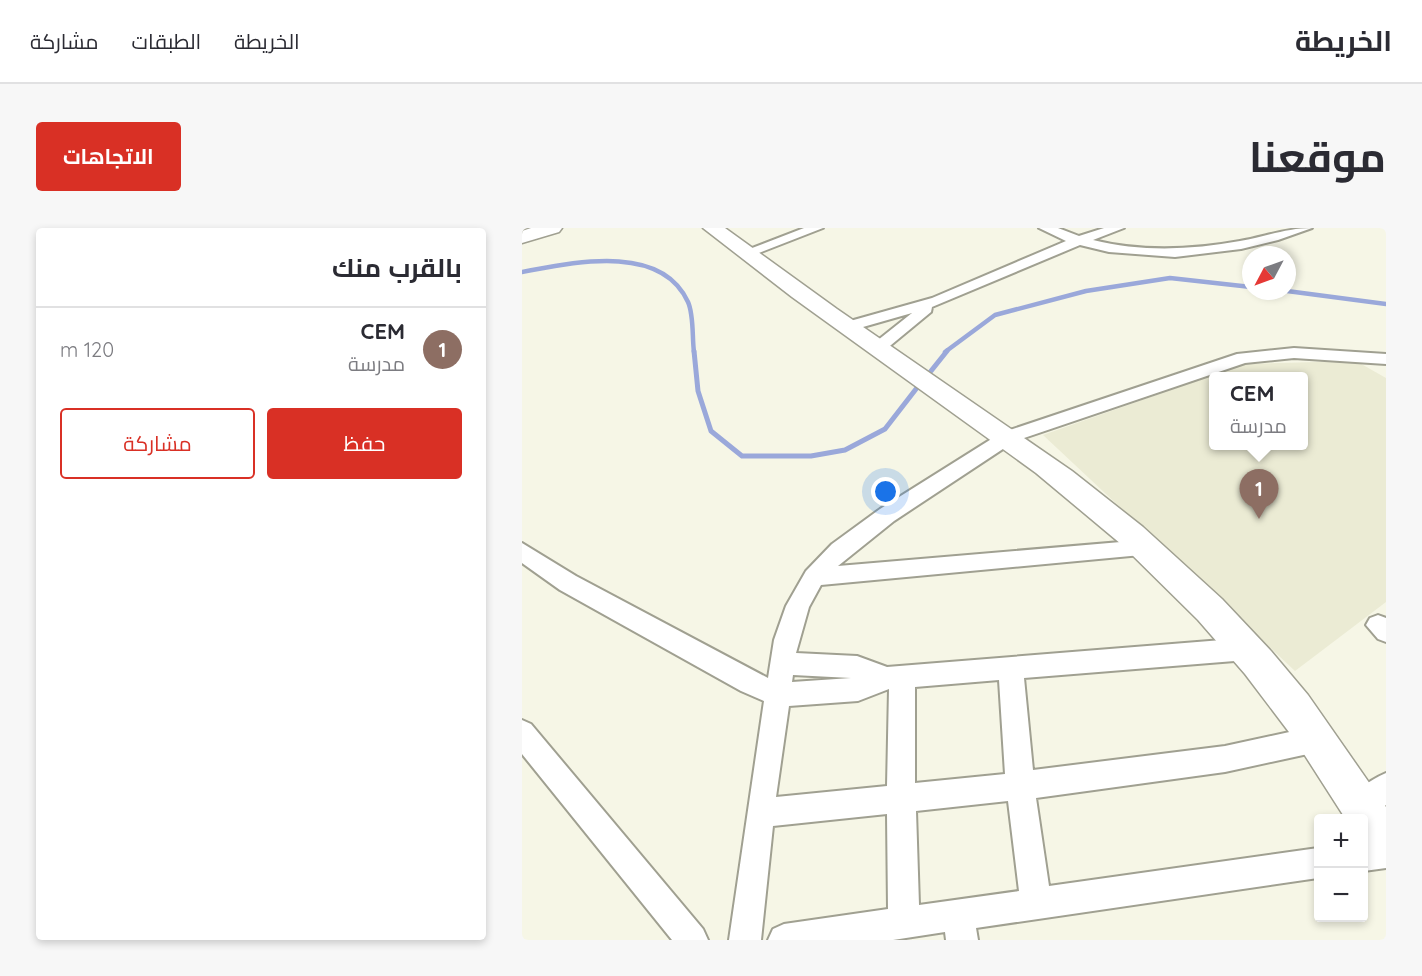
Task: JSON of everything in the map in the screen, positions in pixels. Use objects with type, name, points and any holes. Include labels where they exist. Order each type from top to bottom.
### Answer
[{"type":"main road","points":[[522,237],[552,228]]},
{"type":"main road","points":[[713,228],[948,398],[1008,437],[1080,492],[1144,548],[1196,596],[1247,650],[1317,739],[1386,846]]},
{"type":"street","points":[[746,254],[816,228]]},
{"type":"street","points":[[1046,228],[1075,242],[1132,251],[1188,254],[1209,252],[1305,228]]},
{"type":"street","points":[[849,327],[937,302],[1075,242],[1117,228]]},
{"type":"street","points":[[879,347],[937,302]]},
{"type":"street","points":[[745,940],[760,813],[786,640],[798,606],[814,577],[840,550],[886,515],[1008,437],[1243,358],[1294,353],[1386,359]]},
{"type":"street","points":[[814,577],[1144,548]]},
{"type":"street","points":[[522,552],[568,583],[750,683],[779,695],[858,689],[894,677],[1247,650]]},
{"type":"street","points":[[784,664],[857,667],[894,677]]},
{"type":"street","points":[[1011,667],[1020,786],[1036,905]]},
{"type":"street","points":[[894,677],[901,797],[904,921]]},
{"type":"street","points":[[522,733],[692,940]]},
{"type":"street","points":[[760,813],[1020,786],[1225,759],[1317,739]]},
{"type":"street","points":[[1362,807],[1386,787]]},
{"type":"street","points":[[1368,855],[1386,853]]},
{"type":"street","points":[[784,940],[904,921],[960,928],[1036,905],[1314,864]]},
{"type":"shaded area","points":[[1356,361],[1386,378],[1386,602],[1295,671],[1043,435],[1209,376],[1209,450],[1308,450],[1308,372],[1221,372],[1244,364]]},
{"type":"waterway","points":[[522,272],[565,264],[613,261],[637,264],[658,271],[675,283],[688,302],[692,320],[694,352]]},
{"type":"waterway","points":[[945,352],[995,315],[1086,291],[1170,278],[1242,286]]},
{"type":"waterway","points":[[1296,292],[1386,304]]},
{"type":"waterway","points":[[694,351],[698,391],[711,431],[742,456],[811,456],[845,450],[885,429],[916,389]]},
{"type":"waterway","points":[[931,371],[947,351]]},
{"type":"place","name":"CEM","points":[[1259,519]]}]
